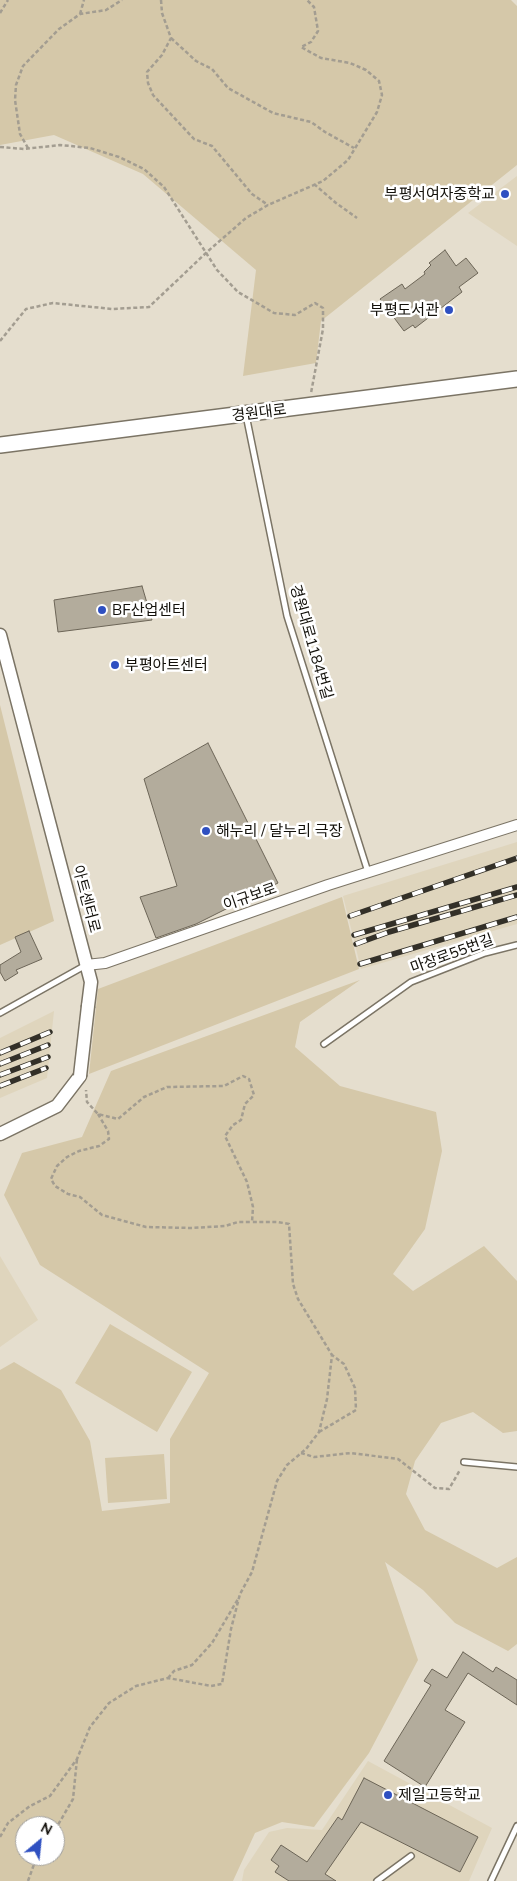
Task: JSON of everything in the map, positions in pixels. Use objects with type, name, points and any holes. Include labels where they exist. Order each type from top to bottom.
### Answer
[{"type":"main road","name":"경원대로","points":[[0,445],[517,380]]},
{"type":"street","name":"아트센터로","points":[[0,635],[91,982],[83,1080]]},
{"type":"street","name":"이규보로","points":[[86,964],[104,963],[368,872],[517,825]]},
{"type":"street","points":[[0,1134],[57,1106],[83,1080]]},
{"type":"lane","name":"경원대로1184번길","points":[[246,414],[287,616],[368,872]]},
{"type":"lane","name":"마장로55번길","points":[[324,1044],[411,982],[485,953],[517,945]]},
{"type":"lane","name":"이규보로","points":[[0,1013],[86,964]]},
{"type":"lane","points":[[464,1462],[517,1468]]},
{"type":"lane","points":[[491,1881],[517,1826]]},
{"type":"lane","points":[[377,1881],[411,1856]]},
{"type":"path","points":[[0,12],[8,0]]},
{"type":"path","points":[[80,14],[84,0]]},
{"type":"path","points":[[29,149],[20,134],[15,100],[16,84],[23,66],[59,29],[80,14],[106,10],[122,0]]},
{"type":"path","points":[[161,0],[162,13],[171,38],[196,61],[212,69],[228,88],[272,113],[311,122],[354,148]]},
{"type":"path","points":[[0,341],[26,309],[53,303],[112,309],[149,307],[246,218],[268,205],[323,181],[348,160],[377,112],[382,95],[379,81],[366,70],[350,63],[321,58],[301,47],[312,42],[318,31],[314,6],[307,0]]},
{"type":"path","points":[[171,38],[162,55],[147,72],[148,83],[153,95],[194,139],[212,146],[252,194],[268,205]]},
{"type":"path","points":[[0,147],[29,149],[60,145],[90,148],[119,157],[144,169],[164,187],[217,270],[238,292],[274,313],[295,315],[316,303],[323,308],[323,329],[318,362],[308,406]]},
{"type":"path","points":[[314,184],[336,204],[357,218]]},
{"type":"path","points":[[98,1114],[118,1119],[144,1097],[167,1087],[224,1086],[243,1076],[249,1079],[254,1095],[245,1104],[241,1120],[233,1125],[225,1136],[247,1182],[253,1208],[252,1222]]},
{"type":"path","points":[[83,1080],[88,1102],[98,1114],[108,1131],[110,1139],[98,1146],[79,1151],[67,1157],[58,1166],[51,1178],[55,1186],[68,1194],[80,1197],[102,1215],[146,1227],[225,1226],[238,1222],[278,1222],[289,1224],[293,1284],[298,1299],[332,1355],[344,1364],[356,1388],[356,1410],[319,1432],[287,1466],[277,1481],[252,1572],[228,1619],[212,1643],[192,1665],[174,1671],[168,1678]]},
{"type":"path","points":[[319,1432],[327,1399],[332,1355]]},
{"type":"path","points":[[301,1453],[314,1457],[351,1453],[398,1459],[435,1488],[449,1489],[464,1462]]},
{"type":"path","points":[[0,1837],[8,1823],[30,1806],[50,1796],[77,1759],[90,1727],[109,1703],[136,1686],[168,1678],[211,1686],[222,1684],[231,1630],[240,1594]]},
{"type":"path","points":[[63,1816],[73,1800],[77,1759]]},
{"type":"path","points":[[28,1881],[33,1866]]},
{"type":"shaded area","points":[[0,0],[511,0],[517,6],[517,165],[321,321],[316,363],[243,376],[256,270],[143,174],[54,135],[0,145]]},
{"type":"shaded area","name":"부평서여자중학교","points":[[517,176],[517,246],[468,213]]},
{"type":"shaded area","points":[[0,705],[54,921],[0,945]]},
{"type":"shaded area","points":[[517,842],[517,924],[361,969],[343,896]]},
{"type":"shaded area","points":[[342,897],[359,969],[89,1074],[98,989]]},
{"type":"shaded area","points":[[360,980],[300,1022],[295,1047],[340,1086],[436,1112],[442,1151],[425,1229],[393,1274],[413,1291],[484,1246],[517,1281],[517,1431],[503,1433],[473,1412],[441,1423],[415,1461],[406,1494],[425,1530],[497,1568],[517,1557],[517,1644],[508,1651],[455,1623],[423,1590],[385,1562],[418,1660],[369,1753],[314,1827],[282,1822],[255,1833],[233,1881],[0,1881],[0,1370],[14,1362],[61,1390],[90,1441],[102,1511],[170,1503],[170,1439],[209,1373],[40,1265],[4,1195],[22,1153],[82,1137],[111,1071]]},
{"type":"shaded area","points":[[54,1011],[47,1078],[0,1098],[0,1038]]},
{"type":"shaded area","points":[[0,1256],[38,1320],[0,1347]]},
{"type":"shaded area","points":[[110,1324],[192,1372],[157,1432],[75,1383]]},
{"type":"shaded area","points":[[164,1454],[167,1499],[108,1503],[105,1458]]},
{"type":"shaded area","name":"제일고등학교","points":[[368,1761],[492,1828],[469,1881],[242,1881],[244,1870],[269,1832],[287,1828],[322,1830]]},
{"type":"building","points":[[445,250],[456,266],[466,258],[478,273],[459,287],[462,292],[415,328],[413,325],[404,331],[380,299],[402,284],[405,289],[425,274],[424,272],[431,265],[429,263]]},
{"type":"building","name":"BF산업센터","points":[[142,586],[152,620],[58,632],[54,600]]},
{"type":"building","name":"해누리 / 달누리 극장","points":[[208,743],[278,883],[196,924],[156,938],[140,897],[177,886],[144,779]]},
{"type":"building","points":[[29,931],[42,959],[16,970],[18,973],[5,981],[0,972],[0,965],[21,952],[15,937]]},
{"type":"building","points":[[463,1652],[493,1672],[496,1667],[517,1680],[517,1705],[468,1673],[445,1710],[465,1722],[425,1787],[384,1761],[431,1685],[424,1681],[432,1669],[447,1678]]},
{"type":"building","points":[[364,1778],[478,1837],[460,1872],[361,1822],[325,1874],[336,1881],[289,1881],[275,1872],[279,1866],[271,1860],[281,1845],[307,1862],[338,1817],[342,1820]]},
{"type":"railway","points":[[350,916],[517,858]]},
{"type":"railway","points":[[354,935],[517,887]]},
{"type":"railway","points":[[356,944],[389,932],[517,895]]},
{"type":"railway","points":[[360,964],[517,917]]},
{"type":"railway","points":[[0,1053],[50,1032]]},
{"type":"railway","points":[[0,1064],[48,1045]]},
{"type":"railway","points":[[0,1075],[48,1057]]},
{"type":"railway","points":[[0,1086],[46,1068]]},
{"type":"place","name":"부평서여자중학교","points":[[505,194]]},
{"type":"place","name":"부평도서관","points":[[449,310]]},
{"type":"place","name":"BF산업센터","points":[[102,610]]},
{"type":"place","name":"부평아트센터","points":[[115,665]]},
{"type":"place","name":"해누리 / 달누리 극장","points":[[206,831]]},
{"type":"place","name":"제일고등학교","points":[[388,1795]]}]
